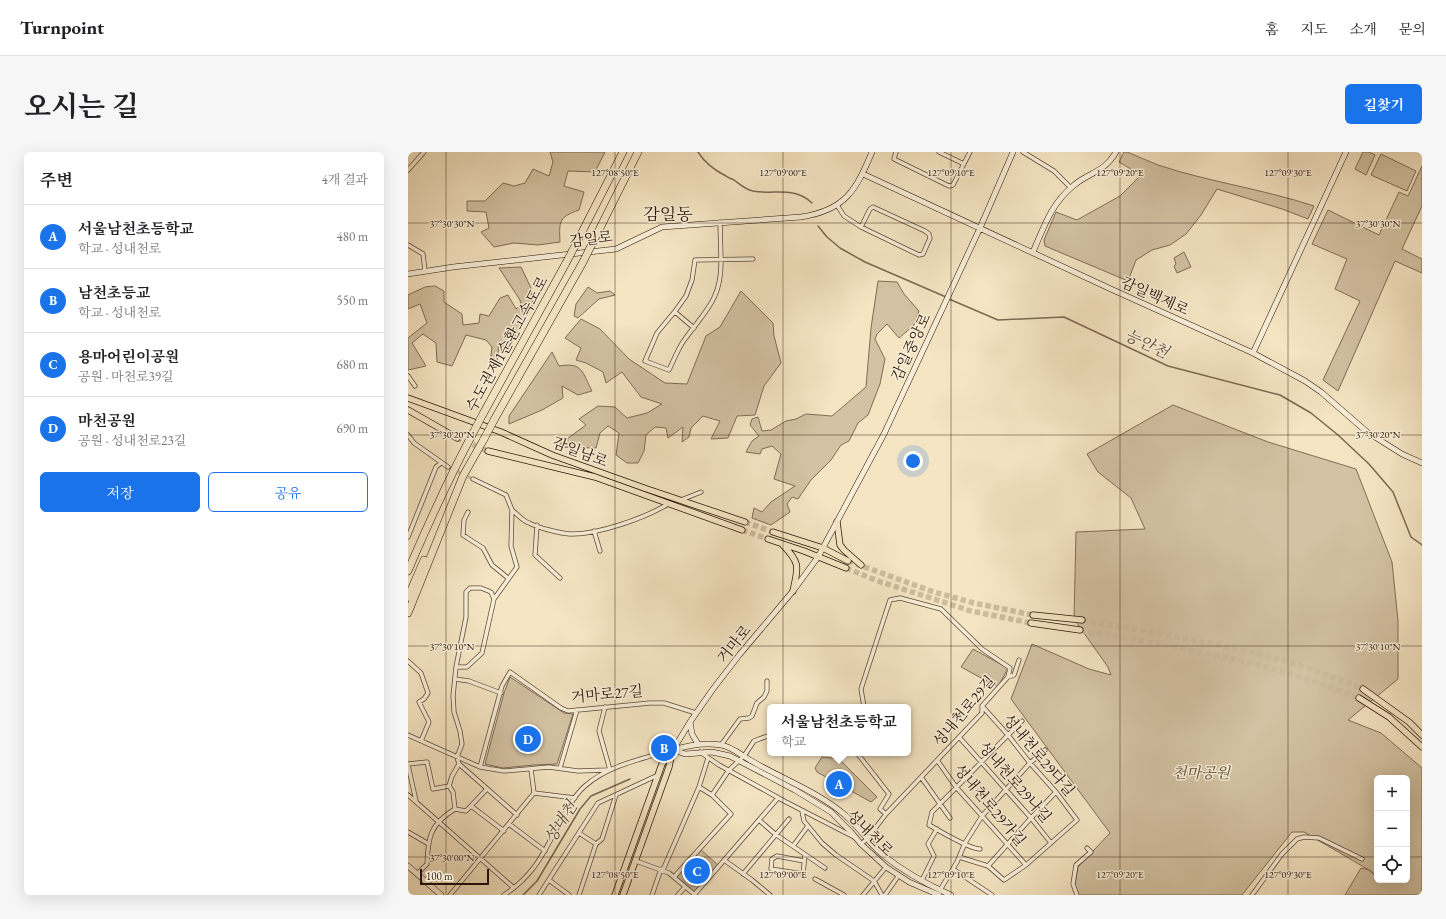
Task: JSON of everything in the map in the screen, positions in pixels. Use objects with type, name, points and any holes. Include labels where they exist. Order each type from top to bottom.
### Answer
[{"type":"highway","name":"수도권제1순환고속도로","points":[[408,571],[430,519],[453,471],[566,263],[622,152]]},
{"type":"highway","name":"수도권제1순환고속도로","points":[[408,597],[464,476],[583,262],[638,152]]},
{"type":"highway","name":"수도권제1순환고속도로","points":[[408,613],[449,510]]},
{"type":"main road","name":"감일남로","points":[[408,398],[501,432],[552,455],[745,522]]},
{"type":"main road","points":[[408,410],[457,438]]},
{"type":"main road","name":"감일남로","points":[[488,451],[595,477],[742,530]]},
{"type":"main road","points":[[837,522],[840,545],[861,565]]},
{"type":"main road","points":[[773,532],[823,548],[848,561]]},
{"type":"main road","points":[[768,539],[846,568]]},
{"type":"main road","points":[[781,544],[796,561],[797,567],[793,591]]},
{"type":"main road","points":[[1033,615],[1082,620]]},
{"type":"main road","points":[[1031,623],[1080,630]]},
{"type":"main road","points":[[1363,689],[1403,717],[1422,735]]},
{"type":"main road","points":[[1359,698],[1388,717],[1422,747]]},
{"type":"main road","name":"거마로","points":[[615,895],[662,764],[673,750]]},
{"type":"main road","name":"거마로","points":[[623,895],[670,767],[673,750]]},
{"type":"street","points":[[408,170],[424,152]]},
{"type":"street","points":[[861,227],[870,209],[873,207],[925,231],[929,234],[930,238],[923,254],[919,255],[861,227],[844,216],[837,206],[855,188],[863,174],[872,152]]},
{"type":"street","points":[[896,152],[894,159],[949,186],[953,185],[970,152]]},
{"type":"street","points":[[939,152],[964,164]]},
{"type":"street","name":"감일중앙로","points":[[818,557],[884,434],[959,274],[1013,152]]},
{"type":"street","points":[[1023,152],[1054,170],[1070,188]]},
{"type":"street","points":[[1033,252],[1053,207],[1070,188],[1100,171],[1111,161],[1116,152]]},
{"type":"street","points":[[1252,353],[1346,152]]},
{"type":"street","name":"감일백제로","points":[[863,174],[1252,353],[1305,381],[1321,392],[1367,432],[1402,454],[1422,463]]},
{"type":"street","name":"감일로","points":[[408,274],[453,267],[616,249],[662,227],[810,215],[837,206]]},
{"type":"street","points":[[720,222],[721,259],[719,284],[711,306],[684,341],[669,370],[645,361],[657,333],[675,312],[686,296],[692,280],[695,260],[721,259],[753,259]]},
{"type":"street","points":[[408,245],[423,254],[425,271]]},
{"type":"street","points":[[675,312],[694,328]]},
{"type":"street","points":[[408,376],[416,386]]},
{"type":"street","points":[[408,435],[414,443],[448,467]]},
{"type":"street","points":[[408,537],[436,467],[441,463]]},
{"type":"street","points":[[456,667],[468,667],[482,653],[494,599],[517,567],[511,546],[512,510],[506,495],[473,479]]},
{"type":"street","points":[[680,500],[701,492]]},
{"type":"street","points":[[512,510],[527,523],[570,534],[594,531],[632,521],[668,504]]},
{"type":"street","points":[[468,512],[464,520],[463,535],[482,548],[492,566],[508,578]]},
{"type":"street","points":[[536,525],[535,555],[560,578]]},
{"type":"street","points":[[594,531],[600,551]]},
{"type":"street","name":"거마로","points":[[673,750],[696,713],[740,654],[793,591],[818,557]]},
{"type":"street","points":[[494,599],[491,592],[481,588],[470,588],[466,592],[466,617],[456,667],[453,696],[454,712],[460,731],[462,744],[457,757],[459,764],[517,815]]},
{"type":"street","points":[[864,704],[861,689],[890,600],[900,598],[941,609],[982,649],[1010,668],[1008,678]]},
{"type":"street","name":"성내천로29길","points":[[860,844],[886,814],[982,712],[982,706],[1008,678],[1014,675],[1019,660]]},
{"type":"street","points":[[408,661],[422,673],[428,693],[424,699],[419,702],[429,722],[421,741]]},
{"type":"street","name":"거마로27길","points":[[480,766],[502,686],[510,672],[568,711],[650,702],[664,702],[696,713]]},
{"type":"street","points":[[455,679],[469,681],[501,693]]},
{"type":"street","points":[[721,745],[740,719],[749,718],[752,716],[757,704],[767,691],[767,682]]},
{"type":"street","name":"성내천로29다길","points":[[982,706],[1056,792],[1077,820],[1051,843]]},
{"type":"street","points":[[408,736],[480,766],[504,772],[549,767],[578,771],[610,770],[599,731],[605,707]]},
{"type":"street","points":[[560,768],[577,710]]},
{"type":"street","points":[[980,848],[977,849],[929,825],[932,812],[1022,721]]},
{"type":"street","points":[[690,722],[692,734],[698,744]]},
{"type":"street","points":[[712,795],[729,770],[744,756],[754,741],[767,736]]},
{"type":"street","name":"성내천로29나길","points":[[959,737],[982,761],[1051,843]]},
{"type":"street","name":"성내천로","points":[[504,895],[514,888],[534,869],[564,815],[584,786],[610,770],[628,763],[689,745],[698,744],[721,745],[735,750],[799,785],[836,808],[858,826],[866,838],[883,855],[940,893]]},
{"type":"street","name":"성내천로","points":[[673,750],[685,754],[712,752],[724,754],[739,760],[824,807],[838,818],[860,844],[886,867],[909,882],[940,893],[951,895]]},
{"type":"street","points":[[940,893],[965,843],[982,816],[1030,763],[1045,750]]},
{"type":"street","points":[[699,752],[778,798],[855,838]]},
{"type":"street","points":[[859,756],[889,794],[880,809],[886,814]]},
{"type":"street","points":[[652,895],[662,869],[699,787],[708,758]]},
{"type":"street","name":"성내천로29가길","points":[[937,760],[956,787],[1026,865]]},
{"type":"street","points":[[416,801],[408,764],[427,762],[433,790],[449,786]]},
{"type":"street","points":[[449,786],[452,776],[459,764]]},
{"type":"street","points":[[450,895],[534,793],[531,769]]},
{"type":"street","points":[[539,895],[598,803],[659,775]]},
{"type":"street","points":[[921,777],[950,818]]},
{"type":"street","points":[[449,786],[453,792],[455,809]]},
{"type":"street","points":[[674,877],[731,814],[712,795],[699,787]]},
{"type":"street","points":[[417,874],[427,864],[428,843],[432,830],[455,809],[466,811],[487,790]]},
{"type":"street","points":[[988,866],[1056,792]]},
{"type":"street","points":[[534,793],[575,798]]},
{"type":"street","points":[[408,795],[514,888]]},
{"type":"street","points":[[579,895],[596,844],[602,839],[616,795]]},
{"type":"street","points":[[636,861],[662,869],[695,895],[778,798]]},
{"type":"street","points":[[471,806],[504,831]]},
{"type":"street","points":[[802,811],[804,822],[822,843],[836,855],[874,881],[882,895]]},
{"type":"street","points":[[743,874],[789,819]]},
{"type":"street","points":[[759,820],[775,834],[825,868]]},
{"type":"street","points":[[509,824],[545,851]]},
{"type":"street","points":[[792,846],[808,826]]},
{"type":"street","points":[[922,880],[934,856],[928,844],[937,829]]},
{"type":"street","points":[[408,832],[428,843]]},
{"type":"street","points":[[579,832],[596,844]]},
{"type":"street","points":[[1252,895],[1282,854],[1297,838],[1319,838],[1362,859]]},
{"type":"street","points":[[959,856],[988,866],[1004,880],[1026,865],[1051,843]]},
{"type":"street","points":[[1077,895],[1073,884],[1076,865],[1091,852],[1087,848]]},
{"type":"street","points":[[804,861],[777,856],[772,859],[771,869],[803,874],[805,855]]},
{"type":"street","points":[[724,860],[770,895]]},
{"type":"street","points":[[408,866],[441,895]]},
{"type":"street","points":[[863,895],[886,867]]},
{"type":"street","points":[[953,869],[992,895]]},
{"type":"street","points":[[885,895],[899,875]]},
{"type":"street","points":[[815,879],[844,895]]},
{"type":"street","points":[[549,880],[569,895]]},
{"type":"street","points":[[678,895],[685,887]]},
{"type":"street","points":[[984,895],[986,890]]},
{"type":"green space","points":[[550,152],[605,152],[595,172],[568,171],[564,186],[584,192],[579,210],[567,215],[560,224],[560,242],[538,245],[514,243],[494,247],[481,232],[489,228],[486,212],[467,211],[467,201],[485,201],[503,183],[514,186],[525,183],[533,169],[549,176],[553,162]]},
{"type":"green space","points":[[1124,152],[1177,171],[1314,206],[1308,219],[1282,209],[1217,189],[1201,215],[1186,234],[1170,245],[1152,250],[1136,260],[1128,281],[1045,246],[1044,240],[1056,212],[1077,220],[1120,196],[1141,175],[1119,162]]},
{"type":"green space","points":[[1363,152],[1369,152],[1375,155],[1366,175],[1355,169]]},
{"type":"green space","points":[[1381,154],[1416,171],[1407,191],[1371,175]]},
{"type":"green space","points":[[1422,166],[1422,206],[1402,249],[1422,259],[1422,273],[1395,261],[1338,391],[1323,380],[1360,301],[1335,289],[1347,259],[1312,244],[1328,210],[1379,235],[1399,192],[1408,196]]},
{"type":"green space","points":[[1184,252],[1191,267],[1177,273],[1174,266],[1176,264],[1174,258]]},
{"type":"green space","points":[[521,267],[531,288],[533,305],[509,347],[499,346],[497,361],[490,362],[492,347],[486,340],[466,335],[452,366],[437,362],[436,343],[423,334],[412,343],[426,366],[408,370],[408,338],[427,323],[420,304],[408,309],[408,295],[425,287],[435,286],[444,291],[444,302],[462,314],[463,325],[479,323],[480,314],[489,316],[500,298],[508,295],[516,309],[521,305],[520,300],[499,268]]},
{"type":"green space","points":[[878,281],[897,282],[904,294],[919,311],[914,325],[899,338],[887,324],[877,334],[875,339],[885,359],[880,384],[868,415],[858,423],[849,441],[841,445],[831,460],[811,480],[798,499],[792,497],[787,504],[790,512],[771,525],[752,518],[754,508],[762,512],[771,502],[795,486],[774,479],[781,454],[772,446],[762,449],[760,454],[746,452],[752,441],[759,436],[750,425],[752,419],[758,417],[762,431],[771,430],[786,421],[796,419],[806,414],[832,416],[866,387],[871,328]]},
{"type":"green space","points":[[588,287],[597,293],[610,291],[615,295],[599,299],[578,318],[574,316],[576,304]]},
{"type":"green space","points":[[741,291],[773,323],[774,336],[781,363],[764,386],[755,415],[737,416],[728,438],[711,439],[720,421],[703,416],[691,428],[689,437],[682,442],[683,427],[668,438],[666,428],[655,427],[646,435],[644,451],[638,463],[627,463],[616,455],[619,433],[608,426],[600,433],[596,448],[556,447],[586,425],[579,419],[598,406],[615,407],[627,418],[647,413],[662,404],[641,397],[622,372],[606,383],[603,372],[586,363],[576,360],[581,348],[565,338],[581,319],[600,329],[629,359],[665,383],[687,384],[706,336],[720,327]]},
{"type":"green space","points":[[552,352],[559,366],[573,366],[581,370],[592,391],[578,395],[562,386],[563,398],[542,410],[509,424],[509,416]]},
{"type":"green space","name":"천마공원","points":[[1173,405],[1268,442],[1356,469],[1392,562],[1398,621],[1398,679],[1348,720],[1381,733],[1422,768],[1422,895],[1345,895],[1361,868],[1369,870],[1304,832],[1292,832],[1242,895],[1079,895],[1075,885],[1078,867],[1110,833],[1011,699],[1032,644],[1089,669],[1111,675],[1108,667],[1074,619],[1076,532],[1145,529],[1131,498],[1098,472],[1087,454]]},
{"type":"green space","points":[[973,649],[1008,668],[998,687],[961,667]]},
{"type":"green space","points":[[510,677],[564,713],[573,714],[557,764],[503,768],[485,764],[504,693]]},
{"type":"green space","points":[[822,757],[839,759],[877,797],[871,802],[817,772],[815,768]]},
{"type":"green space","points":[[700,849],[718,865],[694,893],[676,877]]},
{"type":"waterway","name":"능안천","points":[[698,152],[714,169],[747,189],[761,192],[791,193],[799,195],[812,203]]},
{"type":"waterway","name":"능안천","points":[[818,226],[827,237],[840,248],[865,262],[946,297]]},
{"type":"waterway","name":"능안천","points":[[949,299],[998,320],[1064,317],[1168,366],[1280,395],[1311,413],[1338,435],[1369,464],[1393,492],[1411,537],[1422,545]]},
{"type":"waterway","name":"성내천","points":[[523,895],[537,881],[580,809],[591,796],[630,779]]},
{"type":"tunnel","points":[[457,438],[488,451]]},
{"type":"tunnel","points":[[448,467],[473,479]]},
{"type":"tunnel","points":[[745,522],[773,532]]},
{"type":"tunnel","points":[[742,530],[768,539]]},
{"type":"tunnel","points":[[848,561],[934,592],[974,603],[1033,615]]},
{"type":"tunnel","points":[[846,568],[878,581],[971,611],[1031,623]]},
{"type":"tunnel","points":[[1082,620],[1184,638],[1285,661],[1363,689]]},
{"type":"tunnel","points":[[1080,630],[1244,661],[1321,684],[1359,698]]},
{"type":"place","name":"마천공원","points":[[528,739]]},
{"type":"place","name":"남천초등교","points":[[664,748]]},
{"type":"place","name":"서울남천초등학교","points":[[839,784]]},
{"type":"place","name":"용마어린이공원","points":[[697,871]]},
{"type":"district","name":"감일동","points":[[668,214]]}]
